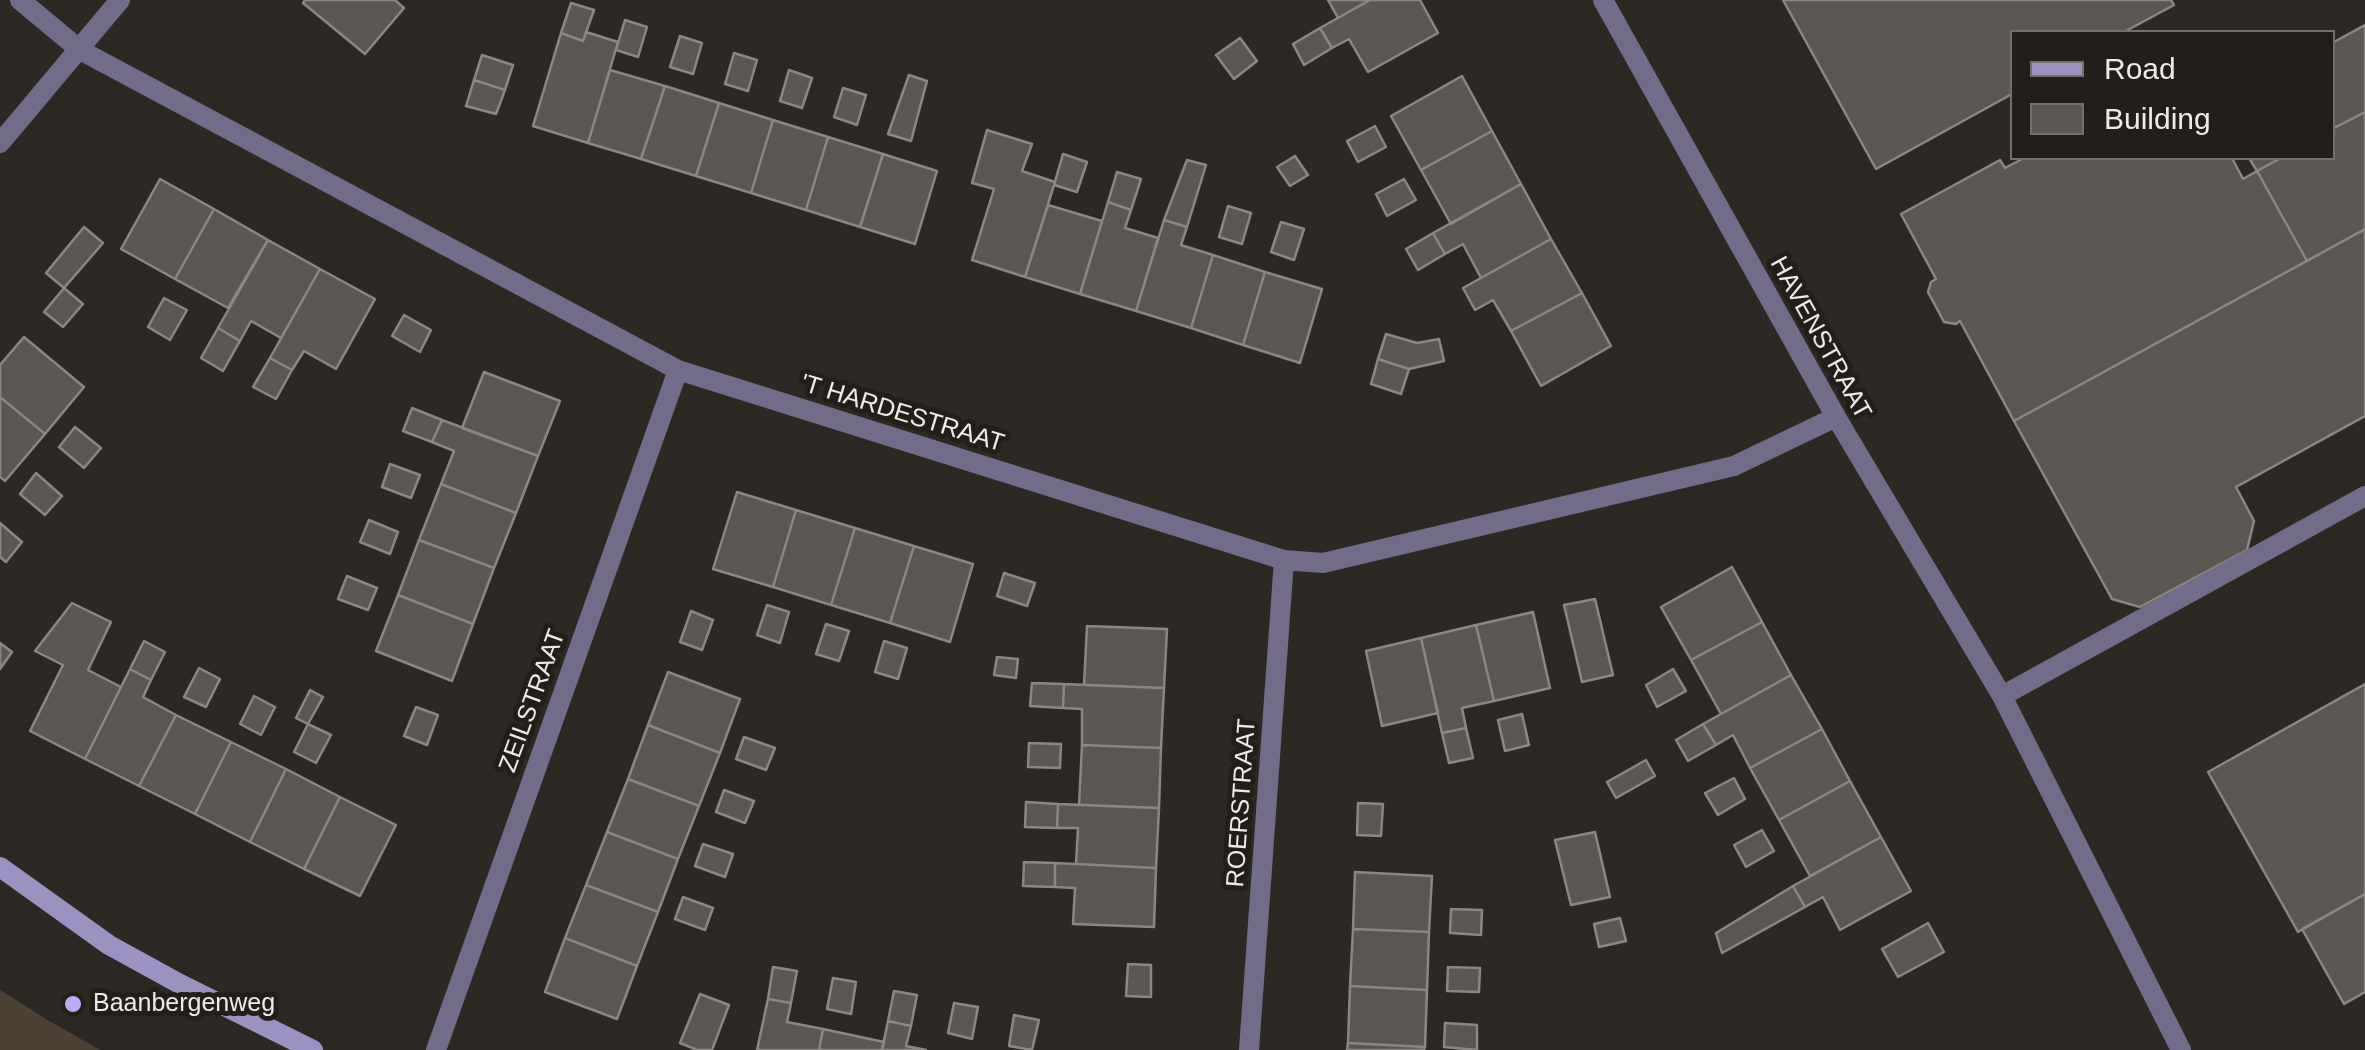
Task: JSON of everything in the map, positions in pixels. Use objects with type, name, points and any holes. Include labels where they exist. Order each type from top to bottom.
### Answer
[{"type":"main road","points":[[0,867],[109,945],[313,1050]]},
{"type":"street","name":"'T HARDESTRAAT","points":[[20,0],[80,50],[678,370],[1284,560],[1323,563],[1734,466],[1836,417]]},
{"type":"street","points":[[0,143],[120,0]]},
{"type":"street","name":"HAVENSTRAAT","points":[[1602,0],[1836,417],[2002,696],[2181,1050]]},
{"type":"street","name":"ZEILSTRAAT","points":[[436,1050],[678,370]]},
{"type":"street","points":[[2002,696],[2365,496]]},
{"type":"street","name":"ROERSTRAAT","points":[[1250,1050],[1284,560]]},
{"type":"shaded area","points":[[0,990],[46,1019],[100,1050],[0,1050]]},
{"type":"building","points":[[395,0],[404,8],[365,54],[303,3]]},
{"type":"building","points":[[1328,0],[1370,0],[1338,18]]},
{"type":"building","points":[[1370,0],[1420,0],[1438,33],[1368,72],[1349,39],[1332,48],[1320,28]]},
{"type":"building","points":[[1783,0],[2171,0],[2174,5],[2128,30],[2010,30],[2010,95],[1876,169]]},
{"type":"building","points":[[571,3],[594,10],[583,41],[561,33]]},
{"type":"building","points":[[625,20],[647,27],[638,57],[616,50]]},
{"type":"building","points":[[2365,25],[2365,112],[2335,127],[2335,41]]},
{"type":"building","points":[[1320,28],[1332,48],[1304,65],[1293,44]]},
{"type":"building","points":[[586,32],[618,42],[588,143],[533,126],[561,33],[583,41]]},
{"type":"building","points":[[680,36],[702,43],[693,74],[670,67]]},
{"type":"building","points":[[1240,38],[1257,61],[1234,79],[1216,55]]},
{"type":"building","points":[[734,53],[757,60],[748,91],[725,84]]},
{"type":"building","points":[[482,55],[513,65],[505,90],[474,80]]},
{"type":"building","points":[[610,70],[665,86],[641,159],[588,143]]},
{"type":"building","points":[[789,70],[812,78],[802,108],[780,101]]},
{"type":"building","points":[[909,75],[927,81],[911,141],[888,134]]},
{"type":"building","points":[[1462,76],[1492,131],[1421,170],[1391,116]]},
{"type":"building","points":[[474,80],[505,90],[496,114],[466,106]]},
{"type":"building","points":[[665,86],[719,103],[696,176],[641,159]]},
{"type":"building","points":[[843,88],[866,95],[857,125],[834,117]]},
{"type":"building","points":[[719,103],[773,120],[751,193],[696,176]]},
{"type":"building","points":[[2365,112],[2365,229],[2307,261],[2257,171],[2277,160],[2335,160],[2335,127]]},
{"type":"building","points":[[773,120],[828,137],[806,210],[751,193]]},
{"type":"building","points":[[1375,126],[1386,147],[1358,162],[1347,141]]},
{"type":"building","points":[[987,130],[1032,144],[1022,171],[1055,182],[1025,277],[972,260],[994,189],[972,183]]},
{"type":"building","points":[[1492,131],[1521,184],[1451,224],[1421,170]]},
{"type":"building","points":[[828,137],[883,154],[860,227],[806,210]]},
{"type":"building","points":[[883,154],[937,171],[915,244],[860,227]]},
{"type":"building","points":[[1063,154],[1087,162],[1077,192],[1054,185]]},
{"type":"building","points":[[1295,156],[1308,175],[1290,186],[1277,167]]},
{"type":"building","points":[[1187,160],[1206,165],[1187,227],[1164,220]]},
{"type":"building","points":[[2000,160],[2005,168],[2020,160],[2233,160],[2243,179],[2257,171],[2307,261],[2014,421],[1960,321],[1944,322],[1928,292],[1936,279],[1901,214]]},
{"type":"building","points":[[2250,160],[2277,160],[2257,171]]},
{"type":"building","points":[[1117,172],[1141,179],[1131,210],[1108,202]]},
{"type":"building","points":[[160,179],[214,209],[175,279],[121,249]]},
{"type":"building","points":[[1404,179],[1416,200],[1387,216],[1376,194]]},
{"type":"building","points":[[1521,184],[1551,239],[1481,278],[1463,244],[1445,254],[1433,233]]},
{"type":"building","points":[[1108,202],[1131,210],[1125,228],[1158,238],[1136,311],[1080,294]]},
{"type":"building","points":[[1048,205],[1102,221],[1080,294],[1025,277]]},
{"type":"building","points":[[1228,206],[1251,213],[1242,244],[1219,237]]},
{"type":"building","points":[[214,209],[268,240],[228,308],[175,279]]},
{"type":"building","points":[[1164,220],[1187,227],[1181,245],[1213,255],[1191,328],[1136,311]]},
{"type":"building","points":[[1281,222],[1304,229],[1294,260],[1271,252]]},
{"type":"building","points":[[84,227],[103,243],[64,288],[46,273]]},
{"type":"building","points":[[2365,229],[2365,416],[2236,487],[2254,521],[2247,550],[2140,607],[2112,599],[2014,421]]},
{"type":"building","points":[[1433,233],[1445,254],[1418,270],[1406,249]]},
{"type":"building","points":[[1551,239],[1582,293],[1511,331],[1493,300],[1475,310],[1463,288]]},
{"type":"building","points":[[268,240],[320,269],[281,338],[251,321],[240,341],[218,328]]},
{"type":"building","points":[[1213,255],[1265,272],[1243,345],[1191,328]]},
{"type":"building","points":[[320,269],[375,299],[336,369],[304,351],[292,370],[270,358]]},
{"type":"building","points":[[1265,272],[1322,289],[1300,363],[1243,345]]},
{"type":"building","points":[[64,288],[83,304],[63,327],[44,312]]},
{"type":"building","points":[[1582,293],[1611,346],[1541,386],[1511,331]]},
{"type":"building","points":[[164,298],[187,310],[170,340],[148,327]]},
{"type":"building","points":[[404,315],[431,330],[420,352],[392,336]]},
{"type":"building","points":[[218,328],[240,341],[223,371],[201,358]]},
{"type":"building","points":[[1386,334],[1417,343],[1439,339],[1444,361],[1409,369],[1378,359]]},
{"type":"building","points":[[24,337],[84,387],[45,434],[0,397],[0,365]]},
{"type":"building","points":[[270,358],[292,370],[276,399],[253,387]]},
{"type":"building","points":[[1378,359],[1409,369],[1401,394],[1371,384]]},
{"type":"building","points":[[484,372],[560,401],[538,456],[462,428]]},
{"type":"building","points":[[0,397],[45,434],[5,481],[0,477]]},
{"type":"building","points":[[412,408],[442,420],[432,442],[403,431]]},
{"type":"building","points":[[442,420],[538,456],[516,513],[441,484],[454,451],[432,442]]},
{"type":"building","points":[[75,427],[101,448],[84,468],[59,447]]},
{"type":"building","points":[[390,464],[420,475],[411,498],[382,487]]},
{"type":"building","points":[[36,473],[62,496],[45,515],[20,494]]},
{"type":"building","points":[[441,484],[516,513],[494,568],[419,540]]},
{"type":"building","points":[[737,492],[796,510],[773,587],[713,569]]},
{"type":"building","points":[[796,510],[855,528],[831,605],[773,587]]},
{"type":"building","points":[[369,520],[398,532],[390,554],[360,542]]},
{"type":"building","points":[[0,523],[22,542],[6,562],[0,557]]},
{"type":"building","points":[[855,528],[914,546],[890,623],[831,605]]},
{"type":"building","points":[[419,540],[494,568],[473,624],[398,595]]},
{"type":"building","points":[[914,546],[973,564],[950,642],[890,623]]},
{"type":"building","points":[[1732,567],[1762,622],[1691,660],[1661,607]]},
{"type":"building","points":[[1004,573],[1035,583],[1027,606],[997,596]]},
{"type":"building","points":[[347,576],[377,588],[368,610],[338,599]]},
{"type":"building","points":[[398,595],[473,624],[452,681],[376,651]]},
{"type":"building","points":[[1595,599],[1613,675],[1582,682],[1564,605]]},
{"type":"building","points":[[72,603],[111,622],[88,670],[121,687],[85,759],[30,731],[63,665],[35,651]]},
{"type":"building","points":[[767,605],[789,612],[780,643],[757,635]]},
{"type":"building","points":[[691,611],[713,620],[702,650],[680,642]]},
{"type":"building","points":[[1533,612],[1550,688],[1494,701],[1476,625]]},
{"type":"building","points":[[1762,622],[1791,675],[1721,714],[1691,660]]},
{"type":"building","points":[[826,624],[849,631],[839,661],[816,654]]},
{"type":"building","points":[[1476,625],[1494,701],[1462,708],[1466,728],[1442,733],[1421,638]]},
{"type":"building","points":[[1087,626],[1167,629],[1164,688],[1084,685]]},
{"type":"building","points":[[1421,638],[1438,713],[1382,726],[1366,651]]},
{"type":"building","points":[[144,641],[165,652],[151,680],[130,669]]},
{"type":"building","points":[[884,641],[907,648],[898,679],[875,672]]},
{"type":"building","points":[[0,643],[12,652],[0,669]]},
{"type":"building","points":[[997,657],[1018,659],[1016,678],[994,675]]},
{"type":"building","points":[[199,668],[220,679],[206,707],[184,697]]},
{"type":"building","points":[[130,669],[151,680],[143,697],[176,715],[139,786],[85,759]]},
{"type":"building","points":[[1673,669],[1686,691],[1657,707],[1646,685]]},
{"type":"building","points":[[668,672],[740,699],[720,753],[648,725]]},
{"type":"building","points":[[1791,675],[1822,729],[1750,768],[1733,735],[1716,745],[1703,724]]},
{"type":"building","points":[[1032,683],[1064,684],[1063,708],[1030,706]]},
{"type":"building","points":[[1064,684],[1164,688],[1161,748],[1082,745],[1082,709],[1063,708]]},
{"type":"building","points":[[2365,684],[2365,894],[2298,932],[2208,772]]},
{"type":"building","points":[[310,690],[323,697],[308,724],[296,718]]},
{"type":"building","points":[[254,696],[275,707],[261,735],[240,724]]},
{"type":"building","points":[[416,707],[438,715],[427,745],[404,736]]},
{"type":"building","points":[[1522,714],[1529,745],[1505,751],[1498,720]]},
{"type":"building","points":[[176,715],[231,742],[195,814],[139,786]]},
{"type":"building","points":[[308,724],[331,735],[316,763],[294,752]]},
{"type":"building","points":[[1703,724],[1716,745],[1688,761],[1676,740]]},
{"type":"building","points":[[648,725],[720,753],[699,806],[628,779]]},
{"type":"building","points":[[1466,728],[1473,758],[1449,763],[1442,733]]},
{"type":"building","points":[[1822,729],[1850,781],[1779,820],[1750,768]]},
{"type":"building","points":[[744,737],[775,748],[766,770],[736,759]]},
{"type":"building","points":[[231,742],[286,769],[250,842],[195,814]]},
{"type":"building","points":[[1029,743],[1061,744],[1060,768],[1028,767]]},
{"type":"building","points":[[1082,745],[1161,748],[1159,808],[1079,805]]},
{"type":"building","points":[[1646,760],[1655,776],[1616,798],[1607,782]]},
{"type":"building","points":[[286,769],[340,797],[304,869],[250,842]]},
{"type":"building","points":[[1734,778],[1745,799],[1718,815],[1705,793]]},
{"type":"building","points":[[628,779],[699,806],[678,859],[607,832]]},
{"type":"building","points":[[1850,781],[1881,837],[1810,876],[1779,820]]},
{"type":"building","points":[[724,790],[754,801],[745,823],[716,812]]},
{"type":"building","points":[[340,797],[396,825],[360,896],[304,869]]},
{"type":"building","points":[[1026,802],[1058,804],[1057,828],[1025,827]]},
{"type":"building","points":[[1358,803],[1383,804],[1381,836],[1357,835]]},
{"type":"building","points":[[1058,804],[1159,808],[1156,868],[1076,864],[1078,828],[1057,828]]},
{"type":"building","points":[[1762,830],[1774,851],[1746,867],[1734,845]]},
{"type":"building","points":[[607,832],[678,859],[658,912],[586,885]]},
{"type":"building","points":[[1595,832],[1610,897],[1571,905],[1555,840]]},
{"type":"building","points":[[1881,837],[1911,891],[1840,930],[1823,897],[1805,907],[1793,886]]},
{"type":"building","points":[[703,844],[733,854],[725,877],[695,866]]},
{"type":"building","points":[[1024,862],[1055,863],[1055,887],[1023,886]]},
{"type":"building","points":[[1055,863],[1156,868],[1154,927],[1073,924],[1075,888],[1055,887]]},
{"type":"building","points":[[1355,872],[1432,876],[1429,932],[1353,929]]},
{"type":"building","points":[[586,885],[658,912],[637,966],[565,938]]},
{"type":"building","points":[[1793,886],[1805,907],[1722,953],[1716,933]]},
{"type":"building","points":[[2365,894],[2365,992],[2344,1004],[2302,929]]},
{"type":"building","points":[[683,897],[713,908],[705,930],[675,919]]},
{"type":"building","points":[[1451,909],[1482,910],[1481,935],[1450,933]]},
{"type":"building","points":[[1620,918],[1626,941],[1599,947],[1594,924]]},
{"type":"building","points":[[1928,923],[1944,952],[1898,977],[1882,949]]},
{"type":"building","points":[[1353,929],[1429,932],[1427,990],[1350,986]]},
{"type":"building","points":[[565,938],[637,966],[617,1019],[545,992]]},
{"type":"building","points":[[1128,964],[1151,965],[1151,997],[1126,996]]},
{"type":"building","points":[[773,967],[797,971],[791,1003],[768,999]]},
{"type":"building","points":[[1448,967],[1480,968],[1479,992],[1447,991]]},
{"type":"building","points":[[833,978],[856,982],[851,1014],[827,1009]]},
{"type":"building","points":[[1350,986],[1427,990],[1425,1047],[1348,1043]]},
{"type":"building","points":[[894,991],[917,995],[911,1026],[888,1021]]},
{"type":"building","points":[[700,994],[729,1005],[712,1050],[697,1050],[680,1043]]},
{"type":"building","points":[[768,999],[791,1003],[787,1022],[823,1029],[819,1050],[757,1050]]},
{"type":"building","points":[[954,1003],[978,1007],[972,1039],[948,1033]]},
{"type":"building","points":[[1014,1015],[1039,1020],[1032,1050],[1009,1046]]},
{"type":"building","points":[[888,1021],[911,1026],[906,1046],[926,1050],[882,1050]]},
{"type":"building","points":[[1445,1023],[1477,1025],[1477,1050],[1444,1047]]},
{"type":"building","points":[[823,1029],[884,1042],[882,1050],[819,1050]]},
{"type":"building","points":[[1348,1043],[1425,1047],[1347,1050]]},
{"type":"place","name":"Baanbergenweg","points":[[73,1004]]}]
